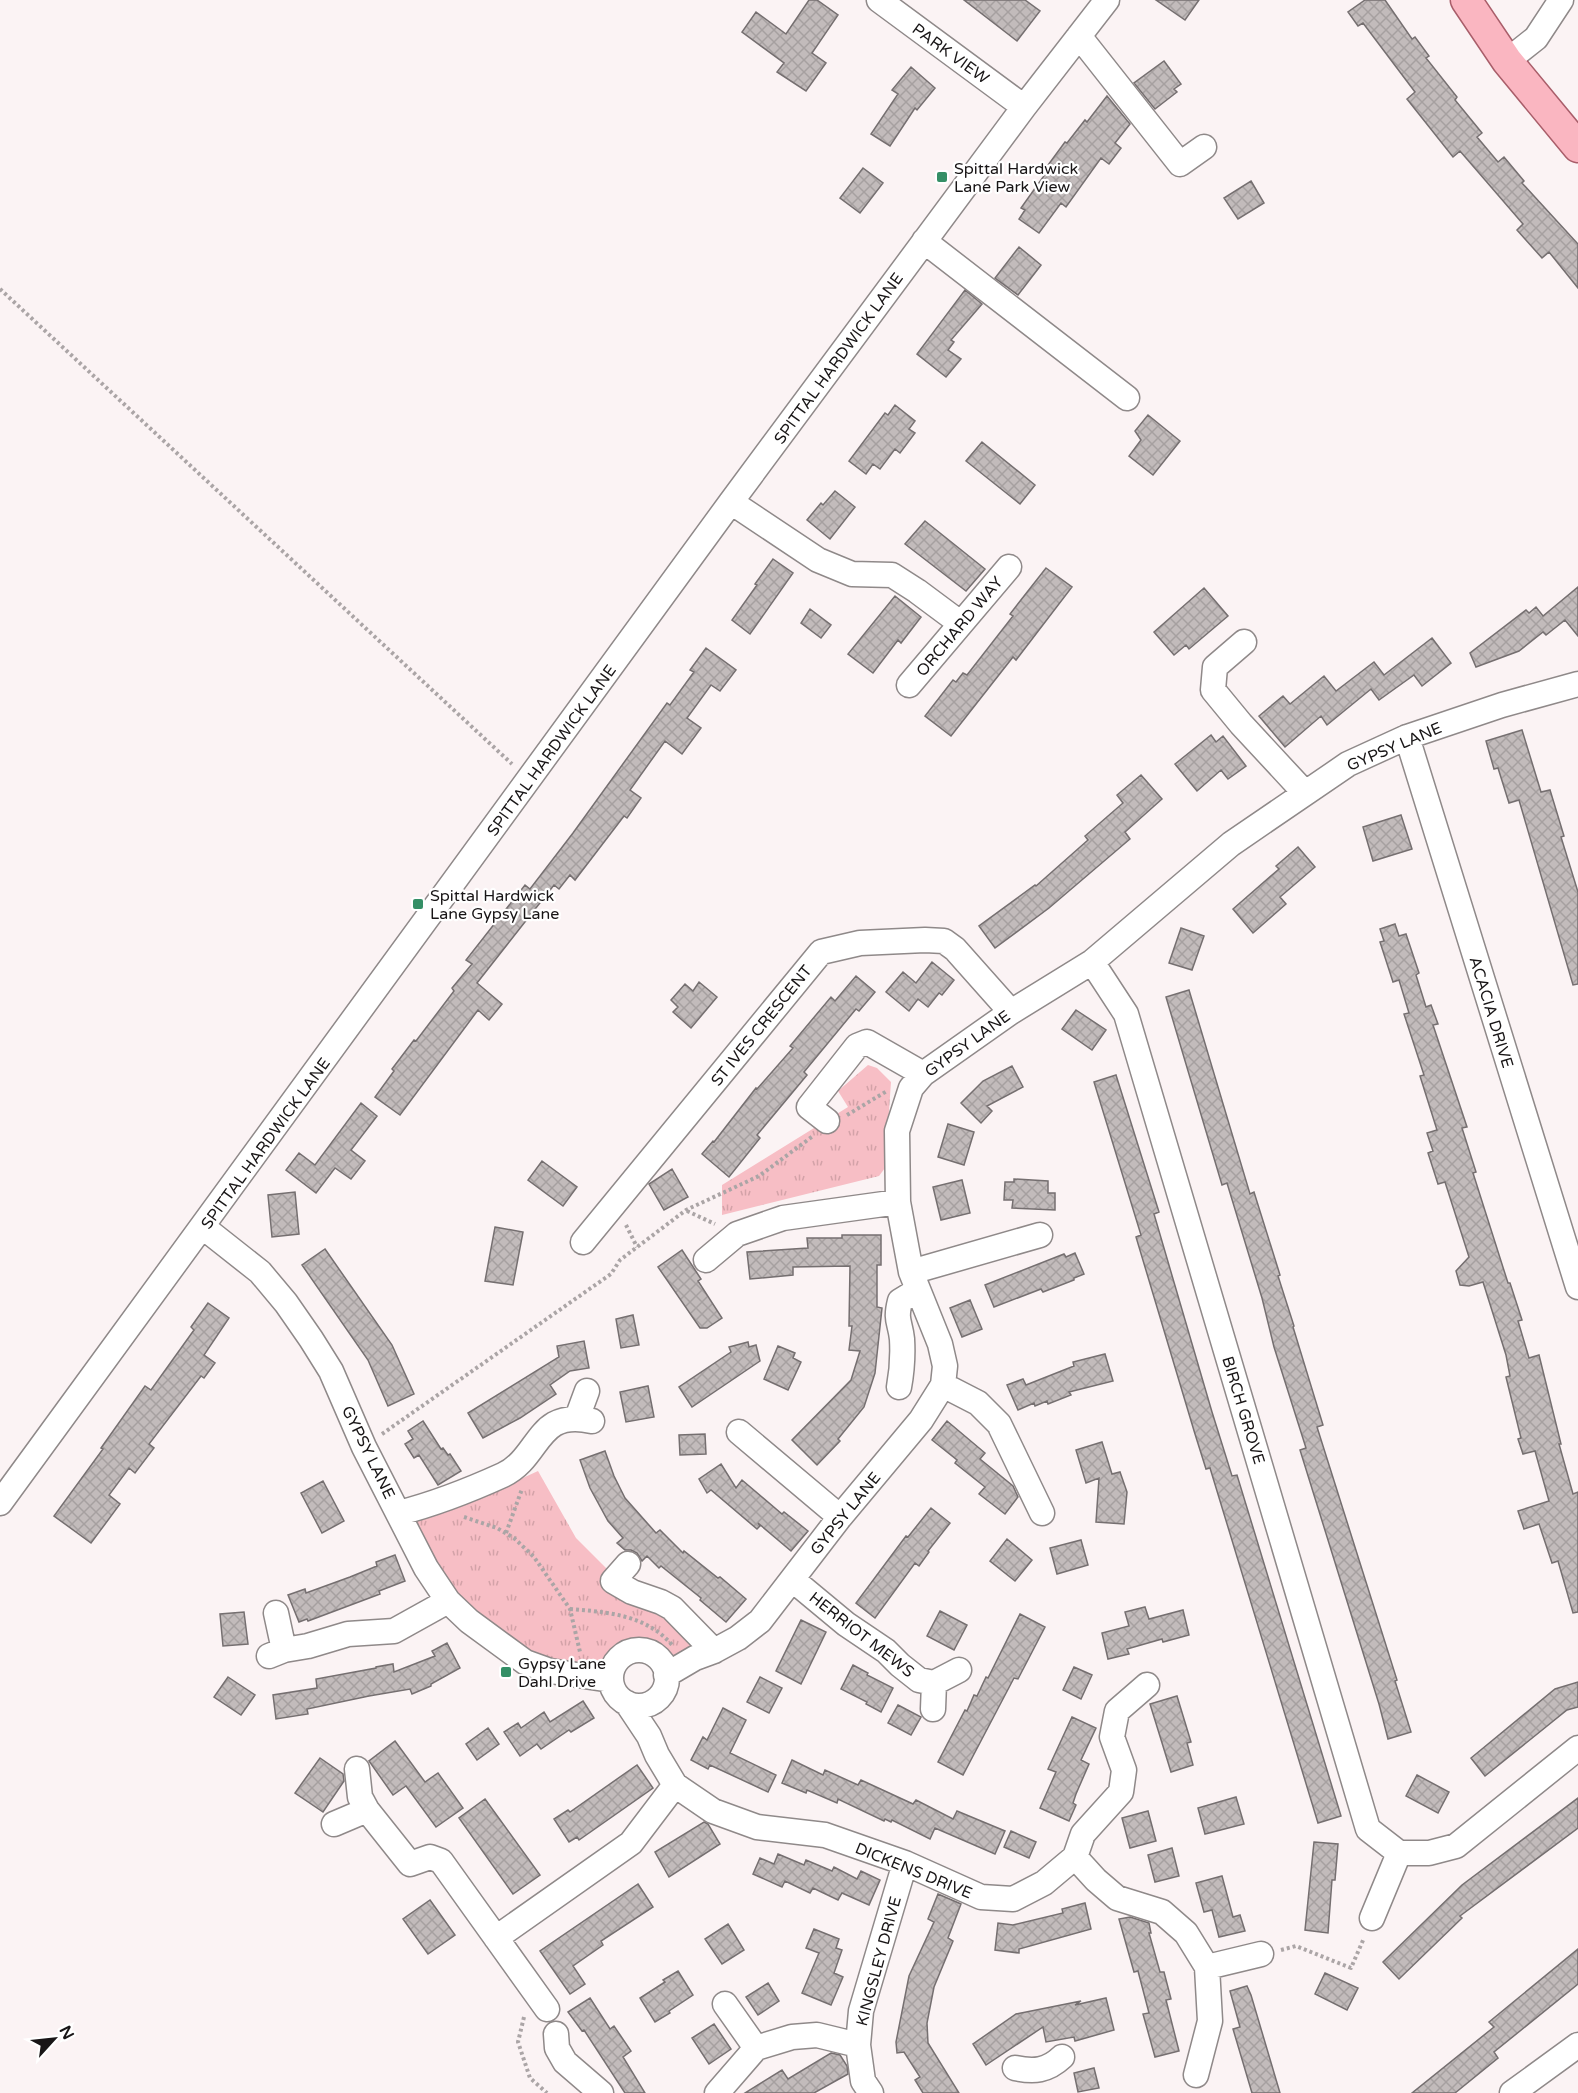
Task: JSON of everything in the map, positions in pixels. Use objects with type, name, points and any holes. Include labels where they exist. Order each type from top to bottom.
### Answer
[{"type":"main road","points":[[1466,0],[1507,61],[1578,147]]},
{"type":"street","name":"PARK VIEW","points":[[879,0],[1024,107]]},
{"type":"street","name":"SPITTAL HARDWICK LANE","points":[[0,1503],[731,502],[1024,107],[1107,0]]},
{"type":"street","points":[[1507,61],[1536,38],[1561,0]]},
{"type":"street","points":[[1079,36],[1180,164],[1204,147]]},
{"type":"street","points":[[924,241],[1127,398]]},
{"type":"street","points":[[731,502],[818,560],[852,574],[892,575],[960,623]]},
{"type":"street","name":"ORCHARD WAY","points":[[909,685],[1009,567]]},
{"type":"street","points":[[1244,642],[1215,667],[1213,690],[1305,793]]},
{"type":"street","name":"GYPSY LANE","points":[[662,1666],[738,1638],[760,1621],[840,1517],[921,1420],[943,1385],[945,1366],[940,1344],[915,1281],[898,1202],[897,1131],[917,1081],[1011,1012],[1092,962],[1231,844],[1348,764],[1407,737],[1502,705],[1578,684]]},
{"type":"street","name":"ACACIA DRIVE","points":[[1407,737],[1578,1287]]},
{"type":"street","name":"ST IVES CRESCENT","points":[[583,1242],[821,952],[860,943],[944,941],[955,949],[1011,1012]]},
{"type":"street","name":"BIRCH GROVE","points":[[1092,962],[1126,1014],[1368,1829],[1399,1853]]},
{"type":"street","points":[[829,1124],[809,1107],[857,1046],[867,1042],[917,1081]]},
{"type":"street","points":[[706,1260],[736,1234],[783,1218],[898,1202]]},
{"type":"street","name":"GYPSY LANE","points":[[203,1227],[260,1272],[286,1303],[331,1371],[364,1447],[426,1568],[448,1600],[470,1621],[525,1662],[550,1671],[611,1680]]},
{"type":"street","points":[[899,1387],[903,1361],[902,1335],[896,1315],[900,1301],[915,1281],[1040,1235]]},
{"type":"street","points":[[943,1385],[978,1403],[999,1424],[1042,1514]]},
{"type":"street","points":[[399,1513],[437,1502],[506,1474],[516,1466],[547,1429],[560,1422],[584,1419],[587,1391]]},
{"type":"street","points":[[739,1431],[840,1517]]},
{"type":"street","points":[[628,1564],[613,1581],[632,1592],[672,1608],[697,1655]]},
{"type":"street","name":"HERRIOT MEWS","points":[[793,1580],[846,1624],[886,1651],[919,1680],[933,1683],[959,1670]]},
{"type":"street","points":[[276,1613],[277,1653],[348,1634],[393,1631],[448,1600]]},
{"type":"street","points":[[644,1650],[662,1666],[663,1692],[658,1698],[638,1703],[618,1696],[611,1680],[613,1667],[617,1660],[629,1652],[644,1650]]},
{"type":"street","name":"HERRIOT MEWS","points":[[933,1683],[933,1709]]},
{"type":"street","name":"DICKENS DRIVE","points":[[638,1703],[657,1755],[675,1785],[713,1811],[757,1827],[825,1835],[905,1863],[981,1897],[1014,1899],[1044,1883],[1075,1857],[1083,1834],[1121,1792],[1124,1770],[1112,1737],[1117,1711],[1148,1685]]},
{"type":"street","points":[[1372,1918],[1399,1853],[1430,1853],[1456,1846],[1578,1748]]},
{"type":"street","points":[[357,1769],[360,1797],[367,1810],[410,1864],[430,1857],[441,1861],[496,1938],[537,2008]]},
{"type":"street","points":[[496,1938],[631,1843],[675,1785]]},
{"type":"street","points":[[334,1824],[367,1810]]},
{"type":"street","points":[[1075,1857],[1117,1898],[1162,1912],[1186,1933],[1207,1967],[1210,2021],[1196,2075]]},
{"type":"street","name":"KINGSLEY DRIVE","points":[[871,2093],[863,2081],[858,2045],[861,2011],[905,1863]]},
{"type":"street","points":[[1207,1967],[1261,1954]]},
{"type":"street","points":[[725,2004],[756,2048]]},
{"type":"street","points":[[556,2034],[557,2048],[565,2062],[601,2093]]},
{"type":"street","points":[[717,2093],[756,2048],[792,2037],[817,2035],[858,2045]]},
{"type":"street","points":[[1512,2093],[1578,2044]]},
{"type":"street","points":[[1030,2077],[1062,2057]]},
{"type":"path","points":[[0,289],[520,771]]},
{"type":"path","points":[[364,1447],[611,1275],[620,1260],[628,1253],[686,1210],[759,1176],[829,1124],[882,1094],[917,1081]]},
{"type":"path","points":[[686,1210],[736,1234]]},
{"type":"path","points":[[506,1533],[522,1489],[516,1466]]},
{"type":"path","points":[[437,1502],[453,1513],[506,1533],[534,1557],[570,1609],[585,1676]]},
{"type":"path","points":[[570,1609],[626,1616],[697,1655]]},
{"type":"path","points":[[1261,1954],[1296,1946],[1351,1968],[1372,1918]]},
{"type":"path","points":[[537,2008],[518,2042],[530,2078],[547,2093]]},
{"type":"green space","points":[[868,1065],[877,1068],[891,1082],[885,1168],[879,1176],[722,1215],[722,1185],[848,1107],[838,1091]]},
{"type":"green space","points":[[538,1471],[576,1538],[624,1586],[714,1651],[665,1669],[652,1655],[636,1650],[621,1656],[611,1673],[550,1671],[469,1621],[402,1521],[462,1506]]},
{"type":"building","points":[[809,0],[817,0],[838,15],[812,53],[826,63],[806,91],[777,72],[784,63],[742,32],[756,12],[786,34]]},
{"type":"building","points":[[964,0],[1025,0],[1040,11],[1017,41]]},
{"type":"building","points":[[1156,0],[1199,0],[1185,20]]},
{"type":"building","points":[[1365,0],[1385,0],[1412,39],[1415,37],[1429,56],[1426,58],[1457,97],[1455,100],[1482,133],[1477,137],[1498,162],[1504,157],[1524,181],[1522,183],[1578,244],[1578,288],[1549,252],[1542,258],[1517,230],[1523,224],[1460,151],[1453,157],[1407,99],[1415,92],[1363,23],[1358,26],[1348,12]]},
{"type":"building","points":[[1164,61],[1181,84],[1174,89],[1177,92],[1155,109],[1134,83]]},
{"type":"building","points":[[911,67],[935,88],[917,110],[915,108],[890,146],[871,134],[898,94],[892,90]]},
{"type":"building","points":[[1107,96],[1130,124],[1115,143],[1121,148],[1109,164],[1101,158],[1066,207],[1061,203],[1039,233],[1019,219],[1025,210],[1021,208],[1065,142],[1067,143],[1085,120],[1087,122]]},
{"type":"building","points":[[863,168],[883,183],[860,213],[840,198]]},
{"type":"building","points":[[1251,181],[1264,203],[1238,219],[1224,198]]},
{"type":"building","points":[[1019,247],[1041,265],[1018,295],[995,278]]},
{"type":"building","points":[[965,290],[982,304],[951,340],[954,342],[948,350],[961,359],[946,377],[917,354]]},
{"type":"building","points":[[895,405],[915,421],[909,429],[915,433],[900,453],[895,449],[880,469],[873,464],[866,474],[849,461],[885,413],[888,415]]},
{"type":"building","points":[[1148,415],[1180,441],[1153,475],[1129,456],[1141,440],[1135,431]]},
{"type":"building","points":[[982,442],[1035,485],[1020,504],[966,461]]},
{"type":"building","points":[[835,491],[855,507],[830,539],[807,520]]},
{"type":"building","points":[[925,521],[985,569],[966,591],[905,544]]},
{"type":"building","points":[[773,559],[793,573],[750,634],[732,620]]},
{"type":"building","points":[[1046,568],[1072,587],[1016,660],[1013,657],[951,736],[925,716],[953,680],[956,682],[963,673],[967,675],[1013,616],[1010,614]]},
{"type":"building","points":[[1578,587],[1578,636],[1565,620],[1546,635],[1543,632],[1519,651],[1476,667],[1470,653],[1526,610],[1529,613],[1536,607],[1543,616]]},
{"type":"building","points":[[1204,588],[1228,616],[1189,649],[1186,645],[1174,655],[1154,632]]},
{"type":"building","points":[[895,596],[921,617],[901,643],[898,640],[873,673],[848,654]]},
{"type":"building","points":[[810,609],[831,625],[821,638],[801,623]]},
{"type":"building","points":[[1432,638],[1451,663],[1422,686],[1414,675],[1379,700],[1371,689],[1327,725],[1321,716],[1285,747],[1259,716],[1283,696],[1290,704],[1324,676],[1336,691],[1374,662],[1384,675]]},
{"type":"building","points":[[706,648],[736,670],[720,691],[711,685],[687,718],[701,728],[682,754],[665,741],[630,790],[641,798],[627,818],[624,816],[575,880],[570,875],[559,889],[554,885],[477,983],[502,1004],[489,1020],[478,1010],[400,1115],[375,1097],[394,1071],[392,1069],[454,991],[452,988],[472,964],[466,960],[525,885],[530,889],[667,703],[670,705],[694,672],[690,670]]},
{"type":"building","points":[[1522,730],[1541,792],[1550,790],[1564,836],[1561,837],[1578,892],[1578,984],[1573,985],[1519,800],[1509,803],[1498,768],[1494,769],[1486,741]]},
{"type":"building","points":[[1211,735],[1216,742],[1223,736],[1246,766],[1228,779],[1221,770],[1197,791],[1175,764]]},
{"type":"building","points":[[1141,775],[1162,799],[1125,832],[1130,839],[1049,908],[995,948],[979,926],[1036,886],[1088,840],[1085,836],[1123,803],[1117,795]]},
{"type":"building","points":[[1401,815],[1412,849],[1373,861],[1363,827]]},
{"type":"building","points":[[1298,847],[1315,867],[1280,897],[1286,904],[1253,933],[1233,909],[1279,869],[1276,866]]},
{"type":"building","points":[[1395,924],[1399,936],[1406,934],[1419,973],[1416,975],[1426,1007],[1431,1005],[1438,1024],[1433,1025],[1467,1127],[1462,1128],[1476,1172],[1473,1173],[1522,1320],[1518,1321],[1529,1358],[1539,1355],[1573,1494],[1578,1492],[1578,1612],[1573,1613],[1558,1561],[1552,1563],[1539,1524],[1524,1529],[1518,1511],[1549,1501],[1535,1451],[1523,1454],[1518,1439],[1521,1438],[1506,1377],[1510,1376],[1506,1355],[1483,1282],[1469,1286],[1460,1285],[1456,1271],[1469,1257],[1445,1182],[1438,1184],[1428,1153],[1433,1151],[1427,1133],[1437,1130],[1420,1076],[1424,1075],[1404,1014],[1409,1013],[1399,980],[1393,982],[1380,942],[1384,941],[1380,929]]},
{"type":"building","points":[[1181,928],[1204,936],[1192,970],[1169,963]]},
{"type":"building","points":[[932,962],[954,980],[928,1007],[918,999],[909,1011],[886,992],[903,972],[916,983]]},
{"type":"building","points":[[856,976],[875,992],[859,1011],[856,1009],[804,1072],[807,1075],[757,1135],[760,1138],[729,1177],[702,1154],[756,1088],[793,1048],[790,1046],[831,997],[835,1001]]},
{"type":"building","points":[[699,982],[717,997],[691,1028],[673,1012],[678,1007],[671,1000],[685,984],[693,991]]},
{"type":"building","points":[[1189,990],[1250,1194],[1254,1192],[1280,1275],[1278,1276],[1323,1425],[1317,1427],[1397,1680],[1395,1681],[1411,1732],[1388,1739],[1300,1450],[1306,1448],[1274,1347],[1262,1298],[1227,1183],[1222,1185],[1166,997]]},
{"type":"building","points":[[1076,1010],[1106,1030],[1092,1050],[1062,1029]]},
{"type":"building","points":[[1012,1066],[1023,1087],[987,1106],[992,1111],[981,1123],[961,1103],[983,1081]]},
{"type":"building","points":[[1116,1075],[1159,1212],[1154,1214],[1212,1412],[1232,1476],[1237,1475],[1341,1816],[1318,1823],[1210,1468],[1206,1469],[1195,1434],[1136,1237],[1141,1235],[1094,1082]]},
{"type":"building","points":[[361,1103],[377,1116],[351,1150],[365,1161],[351,1179],[335,1168],[316,1193],[286,1170],[299,1153],[315,1165]]},
{"type":"building","points":[[948,1124],[974,1132],[964,1165],[938,1157]]},
{"type":"building","points":[[542,1161],[577,1187],[563,1206],[528,1180]]},
{"type":"building","points":[[672,1169],[688,1197],[664,1210],[649,1184]]},
{"type":"building","points":[[1014,1179],[1048,1181],[1048,1193],[1055,1193],[1055,1210],[1012,1208],[1013,1200],[1004,1200],[1005,1182],[1014,1182]]},
{"type":"building","points":[[962,1180],[970,1213],[941,1220],[933,1187]]},
{"type":"building","points":[[295,1192],[299,1234],[272,1237],[268,1195]]},
{"type":"building","points":[[495,1227],[523,1232],[513,1285],[485,1281]]},
{"type":"building","points":[[842,1235],[881,1235],[881,1265],[877,1265],[877,1307],[882,1308],[875,1373],[864,1407],[838,1439],[840,1441],[817,1465],[792,1440],[851,1380],[860,1351],[849,1350],[852,1326],[849,1326],[850,1266],[793,1267],[793,1275],[750,1279],[747,1252],[808,1248],[807,1238],[842,1238]]},
{"type":"building","points":[[325,1249],[392,1345],[414,1394],[388,1406],[368,1360],[302,1265]]},
{"type":"building","points":[[682,1250],[701,1279],[698,1281],[722,1318],[707,1328],[700,1328],[658,1267]]},
{"type":"building","points":[[1075,1253],[1084,1274],[1043,1292],[1041,1289],[994,1307],[985,1285],[1064,1254],[1066,1257]]},
{"type":"building","points":[[970,1300],[982,1329],[962,1337],[950,1308]]},
{"type":"building","points":[[208,1303],[229,1318],[204,1355],[215,1363],[204,1378],[201,1376],[149,1444],[154,1448],[135,1473],[129,1468],[109,1495],[120,1504],[91,1543],[54,1516],[145,1386],[151,1390],[194,1330],[191,1327]]},
{"type":"building","points":[[633,1315],[639,1345],[621,1348],[616,1319]]},
{"type":"building","points":[[584,1341],[589,1368],[570,1371],[550,1385],[556,1394],[520,1418],[483,1438],[468,1413],[559,1357],[557,1346]]},
{"type":"building","points":[[748,1342],[749,1347],[756,1345],[760,1361],[692,1407],[679,1387],[731,1352],[729,1347]]},
{"type":"building","points":[[778,1346],[795,1353],[793,1358],[801,1362],[788,1390],[764,1379]]},
{"type":"building","points":[[1105,1354],[1113,1381],[1069,1392],[1071,1395],[1048,1404],[1047,1401],[1035,1406],[1034,1403],[1018,1410],[1007,1385],[1023,1379],[1026,1385],[1074,1366],[1073,1362]]},
{"type":"building","points":[[648,1386],[654,1417],[626,1422],[620,1392]]},
{"type":"building","points":[[423,1421],[441,1449],[443,1448],[448,1455],[450,1454],[461,1471],[438,1485],[419,1455],[414,1458],[405,1444],[413,1439],[408,1431]]},
{"type":"building","points":[[947,1421],[985,1453],[980,1459],[1013,1486],[1018,1497],[1005,1514],[979,1494],[985,1487],[955,1463],[957,1460],[932,1440]]},
{"type":"building","points":[[705,1434],[706,1454],[680,1455],[679,1435]]},
{"type":"building","points":[[1102,1442],[1112,1474],[1120,1472],[1127,1492],[1124,1524],[1096,1522],[1099,1478],[1086,1483],[1076,1450]]},
{"type":"building","points":[[605,1451],[625,1498],[656,1533],[660,1530],[683,1553],[684,1551],[718,1578],[720,1577],[746,1599],[726,1622],[700,1600],[701,1598],[661,1566],[659,1568],[647,1556],[642,1561],[637,1553],[625,1550],[617,1543],[623,1538],[608,1521],[590,1488],[580,1460]]},
{"type":"building","points":[[721,1464],[736,1488],[742,1480],[782,1514],[784,1512],[808,1531],[791,1551],[758,1523],[760,1526],[757,1529],[711,1490],[707,1493],[699,1479]]},
{"type":"building","points":[[323,1481],[344,1521],[322,1533],[301,1493]]},
{"type":"building","points":[[931,1508],[950,1523],[919,1566],[915,1563],[875,1618],[856,1603],[906,1536],[908,1537]]},
{"type":"building","points":[[1007,1539],[1032,1560],[1015,1581],[990,1561]]},
{"type":"building","points":[[1081,1540],[1088,1565],[1057,1574],[1050,1548]]},
{"type":"building","points":[[395,1555],[405,1581],[379,1591],[380,1594],[308,1621],[307,1619],[299,1622],[288,1595],[305,1589],[306,1593],[350,1577],[377,1566],[376,1562]]},
{"type":"building","points":[[1145,1607],[1149,1619],[1183,1610],[1189,1635],[1163,1642],[1162,1639],[1127,1649],[1129,1654],[1108,1659],[1102,1633],[1129,1626],[1125,1612]]},
{"type":"building","points":[[940,1611],[967,1625],[954,1650],[927,1636]]},
{"type":"building","points":[[244,1612],[248,1644],[223,1646],[220,1614]]},
{"type":"building","points":[[1020,1614],[1045,1627],[1018,1679],[1014,1678],[963,1775],[938,1762],[965,1710],[967,1711],[974,1695],[977,1696],[986,1677],[988,1678]]},
{"type":"building","points":[[801,1620],[826,1632],[801,1684],[776,1671]]},
{"type":"building","points":[[447,1643],[460,1668],[431,1686],[412,1694],[410,1689],[369,1696],[307,1709],[308,1714],[276,1719],[273,1695],[317,1688],[316,1679],[376,1667],[393,1664],[394,1672],[435,1656],[432,1651]]},
{"type":"building","points":[[853,1665],[893,1688],[881,1712],[841,1689]]},
{"type":"building","points":[[1074,1667],[1092,1675],[1081,1699],[1063,1690]]},
{"type":"building","points":[[228,1677],[255,1695],[241,1715],[214,1697]]},
{"type":"building","points":[[760,1677],[782,1688],[769,1713],[747,1702]]},
{"type":"building","points":[[1578,1682],[1578,1707],[1567,1710],[1485,1776],[1471,1758],[1555,1689]]},
{"type":"building","points":[[1177,1696],[1191,1742],[1187,1743],[1193,1765],[1171,1772],[1150,1704]]},
{"type":"building","points":[[583,1701],[594,1718],[571,1732],[569,1730],[541,1749],[537,1744],[520,1756],[504,1732],[518,1723],[521,1728],[544,1712],[550,1722]]},
{"type":"building","points":[[898,1705],[921,1717],[911,1735],[888,1723]]},
{"type":"building","points":[[723,1708],[746,1720],[730,1753],[776,1775],[768,1792],[710,1765],[708,1769],[691,1760],[703,1737],[707,1740]]},
{"type":"building","points":[[1072,1717],[1096,1728],[1081,1760],[1089,1764],[1076,1794],[1073,1803],[1076,1805],[1069,1821],[1040,1808],[1056,1772],[1048,1769]]},
{"type":"building","points":[[488,1728],[499,1744],[477,1760],[466,1744]]},
{"type":"building","points":[[395,1741],[425,1782],[438,1773],[463,1808],[436,1827],[406,1786],[393,1795],[369,1761]]},
{"type":"building","points":[[320,1758],[343,1774],[344,1781],[323,1812],[295,1793]]},
{"type":"building","points":[[792,1760],[823,1775],[825,1770],[858,1785],[861,1780],[913,1804],[916,1800],[953,1819],[957,1811],[1005,1831],[995,1854],[935,1828],[930,1839],[892,1820],[891,1822],[885,1819],[884,1821],[838,1799],[837,1803],[807,1790],[806,1793],[782,1783]]},
{"type":"building","points":[[637,1765],[653,1788],[579,1840],[577,1837],[569,1842],[554,1819],[568,1810],[570,1812]]},
{"type":"building","points":[[1417,1775],[1449,1792],[1438,1813],[1406,1796]]},
{"type":"building","points":[[1236,1797],[1244,1824],[1205,1834],[1198,1808]]},
{"type":"building","points":[[1578,1798],[1578,1828],[1460,1916],[1462,1918],[1399,1979],[1383,1962],[1462,1885]]},
{"type":"building","points":[[485,1799],[540,1875],[513,1894],[459,1818]]},
{"type":"building","points":[[1148,1811],[1156,1841],[1130,1848],[1122,1818]]},
{"type":"building","points":[[704,1822],[708,1824],[720,1844],[669,1877],[655,1852]]},
{"type":"building","points":[[1011,1831],[1036,1842],[1029,1858],[1004,1847]]},
{"type":"building","points":[[1314,1842],[1338,1844],[1335,1880],[1332,1880],[1328,1933],[1305,1930]]},
{"type":"building","points":[[1172,1848],[1179,1876],[1155,1882],[1148,1855]]},
{"type":"building","points":[[778,1854],[804,1865],[806,1860],[832,1871],[834,1867],[857,1879],[861,1871],[880,1880],[869,1905],[842,1893],[838,1900],[813,1888],[810,1893],[785,1881],[782,1887],[753,1874],[760,1858],[774,1864]]},
{"type":"building","points":[[1222,1876],[1233,1917],[1240,1915],[1245,1931],[1219,1937],[1212,1910],[1204,1912],[1196,1883]]},
{"type":"building","points":[[638,1884],[653,1907],[601,1941],[603,1945],[573,1966],[585,1984],[570,1994],[540,1951]]},
{"type":"building","points":[[938,1894],[961,1904],[948,1938],[953,1941],[934,1987],[927,2023],[928,2043],[959,2093],[923,2093],[915,2080],[920,2077],[904,2052],[897,2053],[896,2042],[909,1976],[934,1922],[928,1919]]},
{"type":"building","points":[[430,1900],[455,1935],[428,1954],[403,1919]]},
{"type":"building","points":[[1085,1903],[1091,1929],[1019,1949],[1019,1953],[995,1950],[998,1923],[1013,1925],[1063,1913],[1062,1909]]},
{"type":"building","points":[[1130,1917],[1149,1923],[1151,1933],[1149,1933],[1160,1972],[1164,1972],[1171,1999],[1166,2000],[1179,2051],[1155,2057],[1143,2014],[1149,2013],[1138,1971],[1134,1972],[1119,1919]]},
{"type":"building","points":[[728,1924],[744,1950],[722,1964],[705,1939]]},
{"type":"building","points":[[814,1929],[839,1939],[836,1948],[842,1950],[834,1973],[843,1977],[831,2005],[802,1993],[819,1953],[806,1948]]},
{"type":"building","points":[[1578,1949],[1578,1984],[1494,2052],[1498,2058],[1455,2093],[1412,2093],[1494,2027],[1489,2022]]},
{"type":"building","points":[[678,1971],[693,1995],[655,2022],[640,1998]]},
{"type":"building","points":[[1325,1973],[1358,1988],[1347,2010],[1315,1994]]},
{"type":"building","points":[[768,1983],[779,2001],[758,2015],[746,1997]]},
{"type":"building","points":[[1247,1986],[1280,2093],[1252,2093],[1233,2029],[1240,2027],[1230,1991]]},
{"type":"building","points":[[590,1998],[610,2029],[614,2026],[631,2051],[623,2057],[645,2093],[625,2093],[584,2030],[582,2031],[568,2012]]},
{"type":"building","points":[[1106,1998],[1114,2030],[1075,2041],[1074,2037],[1046,2042],[1043,2027],[986,2065],[973,2044],[1016,2014]]},
{"type":"building","points":[[714,2024],[731,2049],[709,2064],[692,2038]]},
{"type":"building","points":[[831,2053],[840,2055],[847,2066],[848,2074],[814,2093],[745,2093],[782,2070],[788,2079]]},
{"type":"building","points":[[1094,2068],[1099,2088],[1078,2092],[1074,2073]]},
{"type":"place","name":"Spittal Hardwick Lane Park View","points":[[942,177]]},
{"type":"place","name":"Spittal Hardwick Lane Gypsy Lane","points":[[418,904]]},
{"type":"place","name":"Gypsy Lane Dahl Drive","points":[[506,1672]]}]
